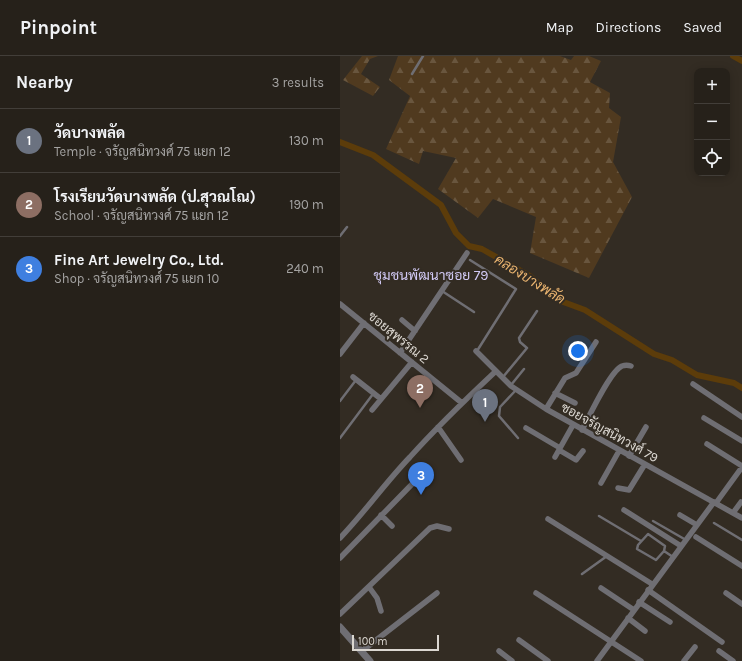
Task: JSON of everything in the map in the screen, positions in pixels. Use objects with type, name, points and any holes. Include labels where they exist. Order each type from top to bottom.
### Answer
[{"type":"street","points":[[400,353],[467,253]]},
{"type":"street","name":"ซอยสุพรรณ 2","points":[[340,304],[462,403]]},
{"type":"street","points":[[402,320],[415,330]]},
{"type":"street","points":[[340,354],[364,323]]},
{"type":"street","points":[[546,408],[565,378],[576,373],[596,342]]},
{"type":"street","name":"ซอยจรัญสนิทวงศ์ 79","points":[[476,352],[516,390],[573,425],[742,518]]},
{"type":"street","points":[[372,410],[412,362]]},
{"type":"street","points":[[582,430],[601,394],[614,374],[624,365],[631,366]]},
{"type":"street","points":[[340,538],[370,505],[410,456],[496,371]]},
{"type":"street","points":[[355,379],[381,400]]},
{"type":"street","points":[[693,384],[742,417]]},
{"type":"street","points":[[555,392],[575,403]]},
{"type":"street","points":[[704,418],[742,441]]},
{"type":"street","points":[[555,457],[573,425]]},
{"type":"street","points":[[438,427],[461,460]]},
{"type":"street","points":[[629,456],[646,427]]},
{"type":"street","points":[[526,428],[576,460],[583,451]]},
{"type":"street","points":[[597,661],[652,584],[742,467],[707,444]]},
{"type":"street","points":[[601,483],[619,451]]},
{"type":"street","points":[[618,488],[629,490],[645,464]]},
{"type":"street","points":[[340,558],[417,479]]},
{"type":"street","points":[[733,513],[741,502]]},
{"type":"street","points":[[624,510],[681,546]]},
{"type":"street","points":[[381,515],[392,526]]},
{"type":"street","points":[[680,515],[697,525]]},
{"type":"street","points":[[548,519],[652,584]]},
{"type":"street","points":[[340,614],[430,528],[437,526],[449,529]]},
{"type":"street","points":[[696,537],[742,566]]},
{"type":"street","points":[[369,587],[377,598],[381,611]]},
{"type":"street","points":[[601,588],[634,610]]},
{"type":"street","points":[[648,590],[722,642]]},
{"type":"street","points":[[362,651],[437,593]]},
{"type":"street","points":[[536,593],[641,661]]},
{"type":"street","points":[[726,593],[742,604]]},
{"type":"street","points":[[639,602],[670,622]]},
{"type":"street","points":[[628,618],[645,631]]},
{"type":"street","points":[[340,627],[369,660]]},
{"type":"street","points":[[519,640],[548,661]]},
{"type":"street","points":[[684,661],[695,647]]},
{"type":"street","points":[[499,651],[512,661]]},
{"type":"street","points":[[719,651],[733,661]]},
{"type":"lane","points":[[412,74],[423,56]]},
{"type":"lane","points":[[340,236],[346,227]]},
{"type":"lane","points":[[470,260],[516,289],[476,352]]},
{"type":"lane","points":[[442,291],[474,312]]},
{"type":"lane","points":[[503,378],[527,348],[520,342],[519,338],[537,311]]},
{"type":"lane","points":[[511,386],[524,368]]},
{"type":"lane","points":[[340,401],[355,379]]},
{"type":"lane","points":[[516,390],[500,407],[499,416],[502,422],[518,438]]},
{"type":"lane","points":[[340,438],[373,393]]},
{"type":"lane","points":[[599,516],[641,541]]},
{"type":"lane","points":[[653,521],[686,540]]},
{"type":"lane","points":[[714,523],[741,539],[742,534]]},
{"type":"lane","points":[[650,534],[665,546],[664,551],[658,559],[654,560],[637,550],[645,535],[650,534]]},
{"type":"lane","points":[[664,551],[673,557]]},
{"type":"lane","points":[[582,574],[607,556]]},
{"type":"green space","points":[[362,56],[378,56],[370,59],[361,74],[380,87],[373,96],[343,80]]},
{"type":"green space","points":[[398,56],[560,56],[571,60],[574,56],[589,56],[601,61],[590,82],[610,93],[609,108],[621,117],[613,162],[632,197],[589,278],[530,253],[536,217],[493,199],[478,218],[438,189],[456,158],[423,151],[419,164],[386,149],[410,96],[389,80]]},
{"type":"waterway","points":[[733,56],[742,61]]},
{"type":"waterway","name":"คลองบางพลัด","points":[[340,142],[373,155],[441,205],[456,233],[469,246],[482,249],[530,276],[558,300],[585,310],[654,354],[672,360],[697,375],[734,383],[742,388]]},
{"type":"place","name":"โรงเรียนวัดบางพลัด (ป.สุวณโณ)","points":[[420,408]]},
{"type":"place","name":"วัดบางพลัด","points":[[485,422]]},
{"type":"place","name":"Fine Art Jewelry Co., Ltd.","points":[[421,495]]},
{"type":"district","name":"ชุมชนพัฒนาซอย 79","points":[[431,275]]}]
